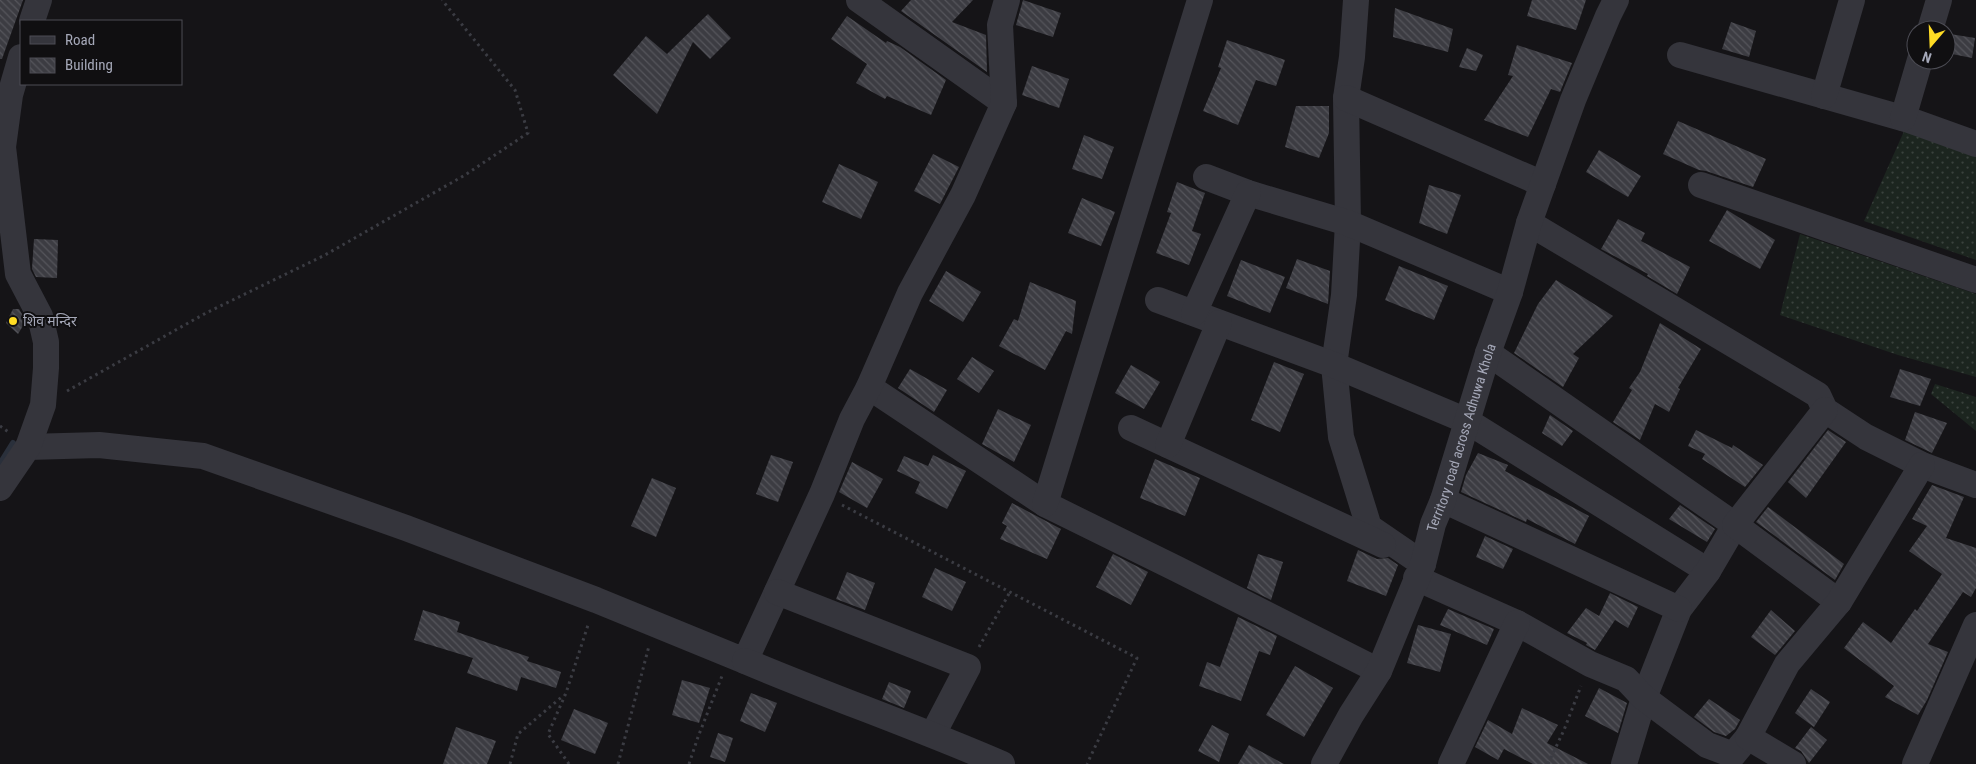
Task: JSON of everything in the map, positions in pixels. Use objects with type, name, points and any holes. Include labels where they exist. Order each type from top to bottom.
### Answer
[{"type":"street","points":[[32,20],[39,0]]},
{"type":"street","points":[[859,0],[1004,103]]},
{"type":"street","points":[[735,665],[777,592],[822,494],[852,419],[869,387],[910,293],[963,195],[1004,103],[1000,25],[1007,0]]},
{"type":"street","points":[[1045,504],[1200,0]]},
{"type":"street","points":[[1356,0],[1352,57],[1346,98],[1348,223],[1344,295],[1334,365],[1341,437],[1370,527],[1419,571]]},
{"type":"street","name":"Territory road across Adhuwa Khola","points":[[1324,764],[1378,671],[1419,571],[1432,524],[1442,500],[1488,353],[1510,292],[1529,223],[1573,100],[1616,0]]},
{"type":"street","points":[[1824,96],[1852,0]]},
{"type":"street","points":[[1933,20],[1939,0]]},
{"type":"street","points":[[1680,55],[1903,118],[1976,144]]},
{"type":"street","points":[[0,488],[28,446],[43,405],[46,342],[40,316],[9,281],[3,147],[10,95],[20,60]]},
{"type":"street","points":[[1903,118],[1917,70]]},
{"type":"street","points":[[1346,98],[1543,184]]},
{"type":"street","points":[[1206,177],[1248,193],[1348,223],[1510,292]]},
{"type":"street","points":[[1701,185],[1976,280]]},
{"type":"street","points":[[1194,313],[1248,193]]},
{"type":"street","points":[[1529,223],[1818,395],[1825,410],[1866,437],[1922,465],[1976,485]]},
{"type":"street","points":[[1158,300],[1334,365],[1467,421],[1708,571]]},
{"type":"street","points":[[1168,445],[1219,323]]},
{"type":"street","points":[[1488,353],[1735,525],[1839,602]]},
{"type":"street","points":[[869,387],[1045,504],[1378,671]]},
{"type":"street","points":[[1624,764],[1644,698],[1679,609],[1708,571],[1735,525],[1825,410]]},
{"type":"street","points":[[1131,428],[1419,571],[1590,664],[1626,679],[1644,698],[1707,746],[1733,755],[1748,737],[1787,664],[1839,602],[1922,465]]},
{"type":"street","points":[[28,446],[99,445],[204,456],[406,528],[656,623],[735,665],[819,692],[933,734],[1002,764]]},
{"type":"street","points":[[1442,500],[1679,609]]},
{"type":"street","points":[[777,592],[968,667],[933,734]]},
{"type":"street","points":[[1451,764],[1517,623]]},
{"type":"street","points":[[1915,764],[1976,626]]},
{"type":"street","points":[[1748,737],[1793,764]]},
{"type":"path","points":[[43,405],[206,313],[333,251],[464,175],[528,133],[515,90],[442,0]]},
{"type":"path","points":[[822,494],[1137,658],[1087,764]]},
{"type":"path","points":[[968,667],[1010,592]]},
{"type":"path","points":[[569,764],[548,734],[566,693],[596,600]]},
{"type":"path","points":[[618,764],[656,623]]},
{"type":"path","points":[[1548,764],[1564,730],[1590,664]]},
{"type":"path","points":[[689,764],[698,737],[735,665]]},
{"type":"path","points":[[510,764],[518,734],[566,693]]},
{"type":"shaded area","points":[[1909,120],[1976,144],[1976,260],[1864,221]]},
{"type":"shaded area","points":[[1800,234],[1976,294],[1976,377],[1898,355],[1780,315]]},
{"type":"shaded area","points":[[1935,384],[1976,397],[1976,431],[1931,394]]},
{"type":"building","points":[[0,0],[23,0],[2,59],[0,59]]},
{"type":"building","points":[[911,0],[973,0],[952,22],[986,35],[987,72],[901,11]]},
{"type":"building","points":[[1023,0],[1061,13],[1053,37],[1016,25]]},
{"type":"building","points":[[1532,0],[1586,0],[1576,30],[1527,16]]},
{"type":"building","points":[[1395,8],[1453,29],[1448,52],[1393,37]]},
{"type":"building","points":[[708,14],[731,38],[710,59],[693,42],[657,114],[613,75],[646,36],[667,54]]},
{"type":"building","points":[[847,16],[886,43],[887,41],[900,47],[946,80],[931,115],[887,96],[885,99],[856,83],[867,64],[831,39]]},
{"type":"building","points":[[1731,22],[1756,31],[1749,57],[1722,49]]},
{"type":"building","points":[[1956,35],[1975,38],[1972,58],[1956,55]]},
{"type":"building","points":[[1227,40],[1285,60],[1276,86],[1256,80],[1238,125],[1203,111],[1221,68],[1218,67]]},
{"type":"building","points":[[1517,45],[1572,63],[1560,92],[1551,89],[1528,137],[1484,120],[1513,76],[1508,75]]},
{"type":"building","points":[[1467,48],[1483,55],[1476,71],[1459,67]]},
{"type":"building","points":[[1032,66],[1069,79],[1059,108],[1022,95]]},
{"type":"building","points":[[1296,106],[1329,106],[1329,133],[1319,158],[1285,147]]},
{"type":"building","points":[[1678,121],[1766,159],[1753,187],[1699,170],[1663,154]]},
{"type":"building","points":[[1084,135],[1114,147],[1102,179],[1072,169]]},
{"type":"building","points":[[1599,150],[1641,176],[1628,197],[1586,172]]},
{"type":"building","points":[[933,154],[959,167],[940,204],[914,191]]},
{"type":"building","points":[[839,164],[878,182],[861,219],[822,202]]},
{"type":"building","points":[[1177,182],[1205,193],[1192,231],[1201,234],[1189,265],[1156,253],[1171,213],[1167,212]]},
{"type":"building","points":[[1429,185],[1461,195],[1447,234],[1419,223]]},
{"type":"building","points":[[1082,198],[1115,212],[1101,246],[1068,233]]},
{"type":"building","points":[[1727,210],[1775,240],[1760,269],[1709,241]]},
{"type":"building","points":[[1618,219],[1645,233],[1641,241],[1690,267],[1677,294],[1647,276],[1648,274],[1601,249]]},
{"type":"building","points":[[34,239],[58,240],[57,278],[36,277],[32,269]]},
{"type":"building","points":[[1297,259],[1330,271],[1328,304],[1286,288]]},
{"type":"building","points":[[1241,260],[1285,277],[1270,313],[1227,296]]},
{"type":"building","points":[[1399,266],[1448,286],[1434,320],[1385,300]]},
{"type":"building","points":[[946,271],[981,292],[963,322],[929,301]]},
{"type":"building","points":[[1556,280],[1613,316],[1573,354],[1579,358],[1563,387],[1514,353],[1538,304]]},
{"type":"building","points":[[1030,282],[1076,301],[1072,334],[1066,331],[1045,370],[999,346],[1014,319],[1018,321]]},
{"type":"building","points":[[13,309],[19,309],[26,321],[18,334],[6,323]]},
{"type":"building","points":[[1660,323],[1701,349],[1678,388],[1680,389],[1669,412],[1655,404],[1640,440],[1613,422],[1632,390],[1629,388],[1640,372]]},
{"type":"building","points":[[972,357],[994,371],[979,393],[957,379]]},
{"type":"building","points":[[1274,362],[1304,374],[1280,432],[1251,420]]},
{"type":"building","points":[[1131,365],[1160,382],[1144,409],[1115,393]]},
{"type":"building","points":[[910,369],[947,390],[934,412],[898,388]]},
{"type":"building","points":[[1900,369],[1931,379],[1920,406],[1890,397]]},
{"type":"building","points":[[998,409],[1031,425],[1014,462],[982,444]]},
{"type":"building","points":[[1915,412],[1947,423],[1932,453],[1905,440]]},
{"type":"building","points":[[1550,415],[1573,431],[1562,446],[1542,433]]},
{"type":"building","points":[[1696,430],[1732,448],[1733,445],[1763,465],[1745,487],[1702,459],[1705,454],[1688,446]]},
{"type":"building","points":[[1828,430],[1846,442],[1806,498],[1788,482]]},
{"type":"building","points":[[1478,453],[1508,465],[1505,471],[1589,516],[1575,544],[1527,519],[1526,522],[1461,492],[1466,475]]},
{"type":"building","points":[[771,455],[793,462],[778,502],[756,494]]},
{"type":"building","points":[[933,455],[966,471],[947,509],[915,493],[920,482],[897,471],[904,456],[928,466]]},
{"type":"building","points":[[1155,459],[1200,478],[1185,516],[1140,498]]},
{"type":"building","points":[[852,462],[883,479],[867,508],[839,492]]},
{"type":"building","points":[[652,478],[676,488],[656,537],[631,526]]},
{"type":"building","points":[[1932,485],[1964,497],[1946,538],[1976,548],[1976,588],[1971,597],[1963,592],[1928,644],[1948,652],[1927,700],[1918,715],[1885,697],[1894,686],[1844,648],[1863,622],[1891,643],[1915,609],[1917,611],[1942,574],[1909,551],[1927,526],[1912,519]]},
{"type":"building","points":[[1012,503],[1061,529],[1047,559],[1000,539],[1007,526],[1002,523]]},
{"type":"building","points":[[1680,505],[1715,529],[1707,542],[1669,519]]},
{"type":"building","points":[[1768,507],[1844,564],[1835,580],[1756,522]]},
{"type":"building","points":[[1485,536],[1513,549],[1503,569],[1476,557]]},
{"type":"building","points":[[1358,550],[1377,559],[1388,558],[1398,565],[1386,596],[1347,581]]},
{"type":"building","points":[[1113,554],[1148,572],[1131,605],[1096,587]]},
{"type":"building","points":[[1258,554],[1283,562],[1271,600],[1247,588]]},
{"type":"building","points":[[935,568],[966,582],[952,611],[922,597]]},
{"type":"building","points":[[847,572],[875,583],[865,610],[836,599]]},
{"type":"building","points":[[1610,593],[1638,607],[1628,628],[1615,620],[1595,650],[1586,645],[1587,643],[1567,633],[1586,608],[1599,616]]},
{"type":"building","points":[[1448,609],[1494,629],[1487,645],[1440,625]]},
{"type":"building","points":[[423,610],[460,622],[457,632],[529,657],[527,661],[561,672],[556,688],[521,677],[517,691],[467,673],[473,658],[414,640]]},
{"type":"building","points":[[1771,610],[1795,631],[1775,655],[1751,637]]},
{"type":"building","points":[[1238,617],[1277,636],[1270,655],[1259,651],[1241,701],[1199,686],[1207,662],[1220,667]]},
{"type":"building","points":[[1418,625],[1451,634],[1440,672],[1407,663]]},
{"type":"building","points":[[1295,666],[1333,688],[1304,737],[1266,715]]},
{"type":"building","points":[[682,680],[710,688],[699,723],[672,715]]},
{"type":"building","points":[[889,682],[911,691],[904,708],[882,699]]},
{"type":"building","points":[[1599,688],[1627,703],[1618,733],[1585,716]]},
{"type":"building","points":[[1811,689],[1830,702],[1814,727],[1795,713]]},
{"type":"building","points":[[751,693],[777,703],[765,732],[740,721]]},
{"type":"building","points":[[1709,699],[1740,720],[1735,729],[1726,736],[1714,732],[1694,717]]},
{"type":"building","points":[[1522,708],[1558,725],[1547,743],[1588,764],[1533,764],[1504,749],[1498,760],[1475,747],[1488,720],[1512,734]]},
{"type":"building","points":[[574,709],[608,723],[595,754],[561,740]]},
{"type":"building","points":[[1212,725],[1229,734],[1219,762],[1198,751]]},
{"type":"building","points":[[456,727],[496,741],[487,764],[443,764]]},
{"type":"building","points":[[1811,727],[1827,740],[1809,763],[1801,751],[1795,748]]},
{"type":"building","points":[[718,733],[733,738],[725,762],[710,757]]},
{"type":"building","points":[[1249,745],[1284,764],[1238,764]]},
{"type":"waterway","points":[[0,464],[13,443]]},
{"type":"place","name":"शिव मन्दिर","points":[[13,321]]}]
